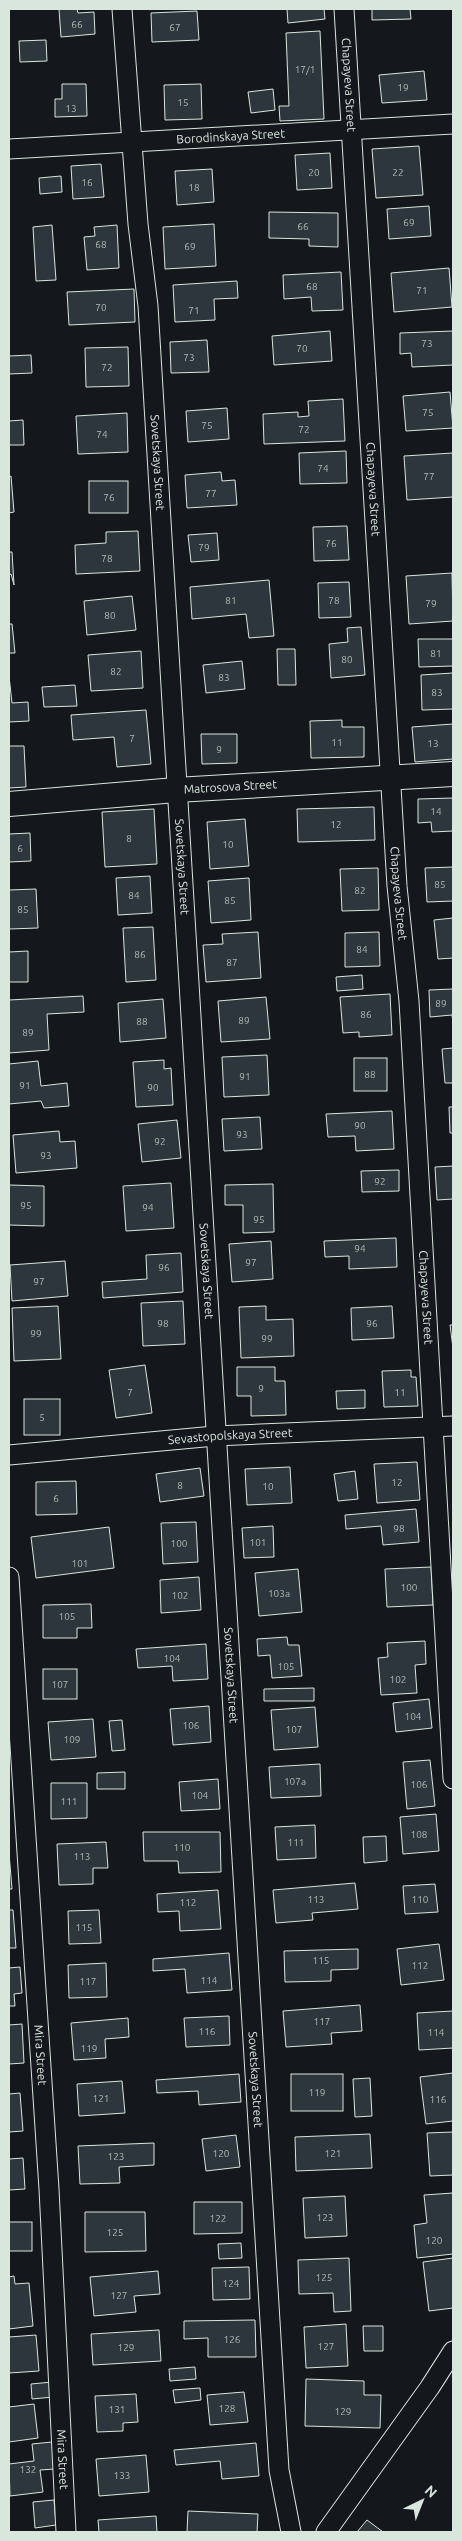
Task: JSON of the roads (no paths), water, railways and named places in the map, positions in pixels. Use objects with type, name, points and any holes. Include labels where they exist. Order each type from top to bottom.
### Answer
[{"type":"street","name":"Sovetskaya Street","points":[[122,9],[132,141],[148,306],[279,2470],[291,2532]]},
{"type":"street","name":"Chapayeva Street","points":[[344,9],[397,886],[409,1002],[444,1426],[453,1779]]},
{"type":"street","name":"Borodinskaya Street","points":[[9,149],[352,128],[453,124]]},
{"type":"street","name":"Matrosova Street","points":[[9,804],[176,790],[453,774]]},
{"type":"street","name":"Sevastopolskaya Street","points":[[9,1456],[215,1436],[444,1426]]},
{"type":"street","name":"Mira Street","points":[[9,1577],[49,2189],[66,2532]]},
{"type":"street","points":[[326,2532],[453,2352]]}]
